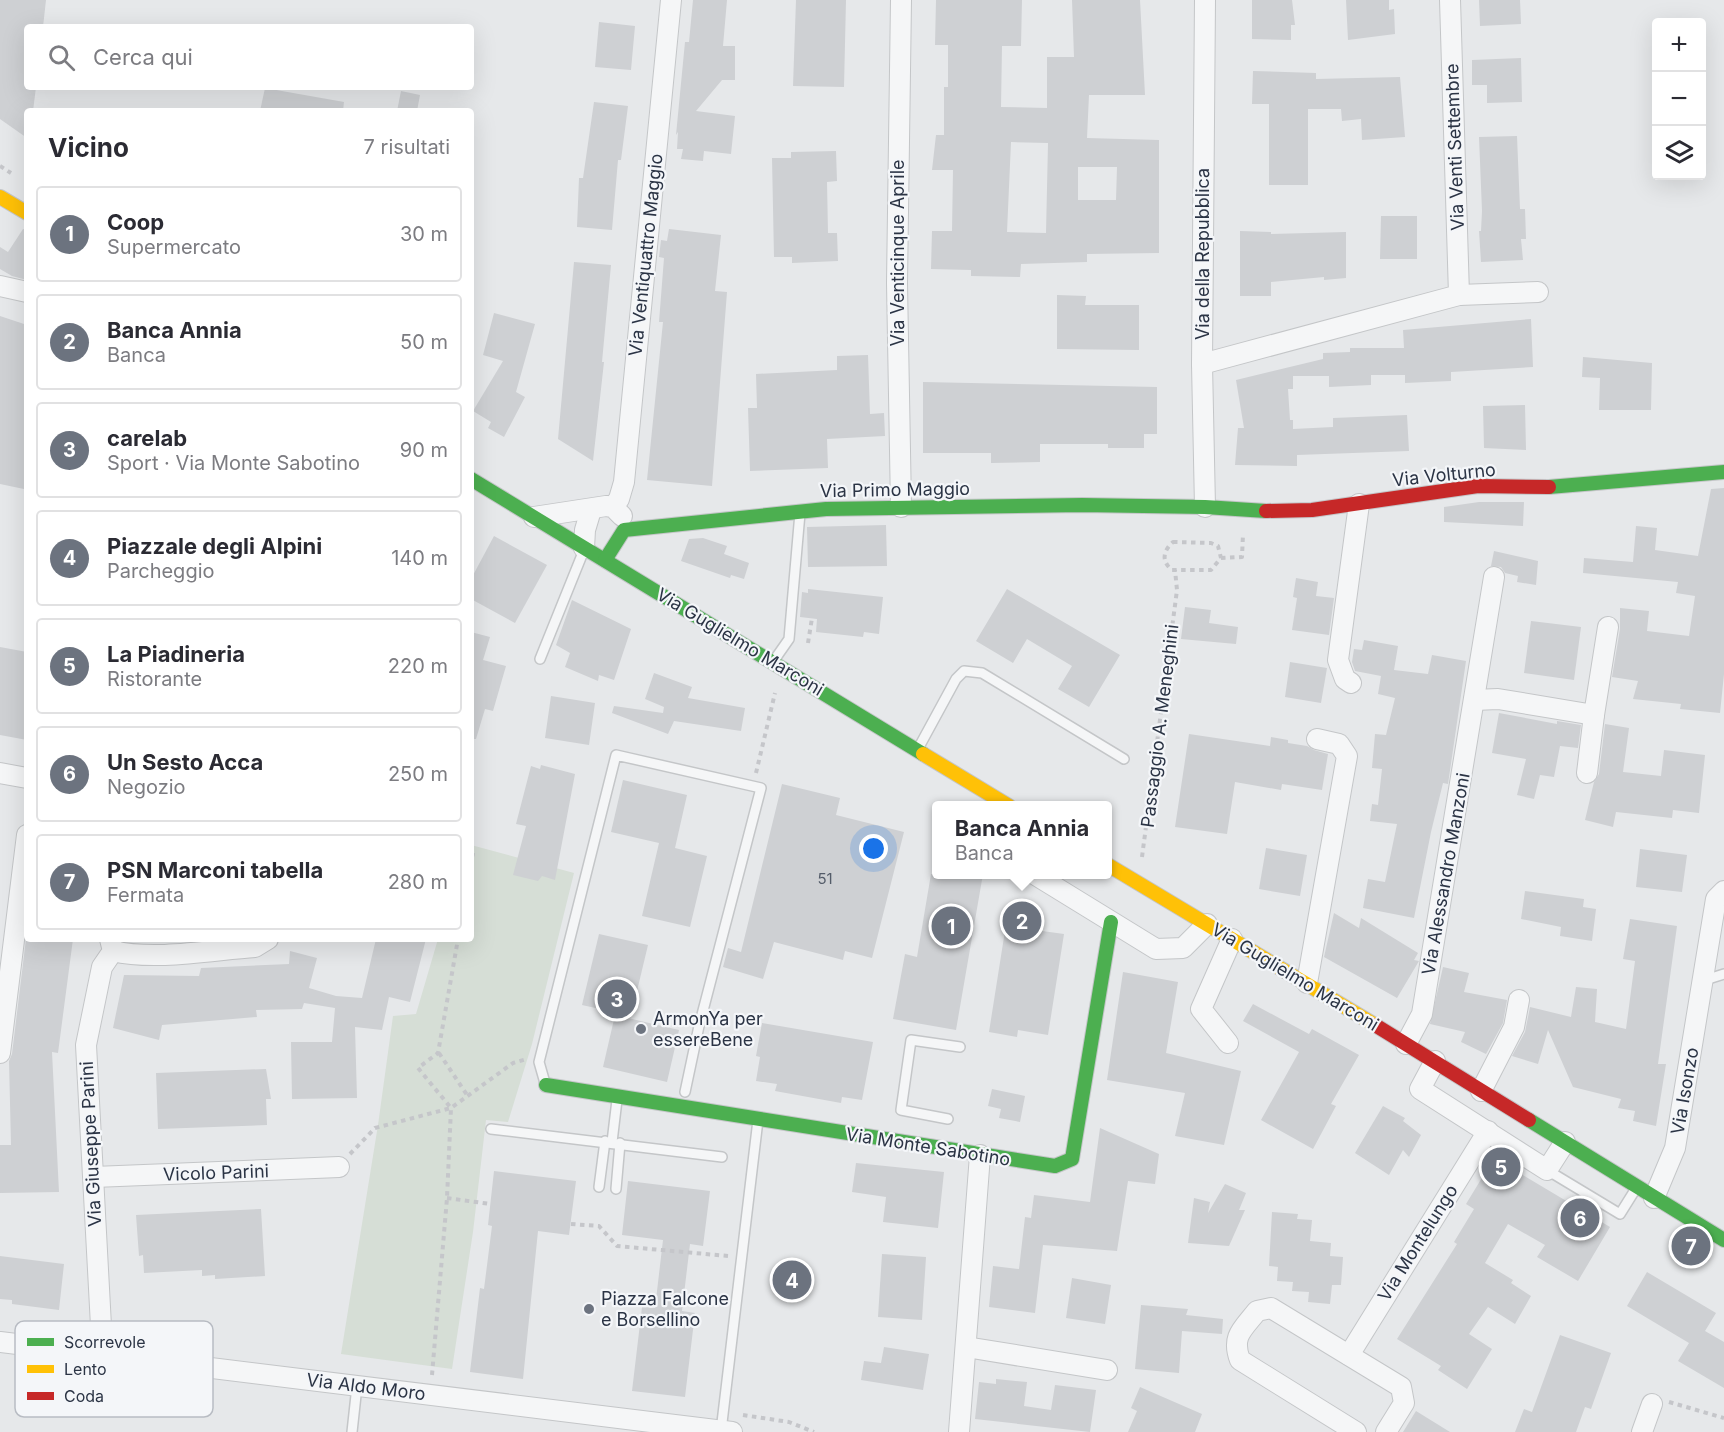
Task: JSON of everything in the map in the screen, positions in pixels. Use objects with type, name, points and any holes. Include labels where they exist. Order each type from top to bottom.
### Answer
[{"type":"street","name":"Via Ventiquattro Maggio","points":[[613,507],[619,499],[624,482],[671,0]]},
{"type":"street","name":"Via Venticinque Aprile","points":[[901,0],[897,283],[901,507]]},
{"type":"street","name":"Via della Repubblica","points":[[1205,0],[1202,364],[1205,507]]},
{"type":"street","name":"Via Venti Settembre","points":[[1450,0],[1459,295]]},
{"type":"street","points":[[0,197],[24,211]]},
{"type":"street","points":[[0,286],[24,291]]},
{"type":"street","points":[[1202,364],[1459,295],[1538,291]]},
{"type":"street","name":"Via Volturno","points":[[1205,507],[1245,512],[1312,510],[1478,486],[1556,487],[1724,472]]},
{"type":"street","name":"Via Guglielmo Marconi","points":[[474,481],[1001,801]]},
{"type":"street","points":[[1351,683],[1345,680],[1338,660],[1359,504]]},
{"type":"street","name":"Via Primo Maggio","points":[[624,530],[800,511],[901,507],[1082,505],[1205,507]]},
{"type":"street","points":[[533,517],[606,506],[613,507],[621,513],[624,530],[605,560]]},
{"type":"street","points":[[584,548],[585,530],[591,510]]},
{"type":"street","name":"Via Alessandro Manzoni","points":[[1406,1044],[1422,1014],[1494,577]]},
{"type":"street","points":[[1587,774],[1608,627]]},
{"type":"street","points":[[1474,700],[1498,699],[1594,715]]},
{"type":"street","points":[[1307,983],[1347,756],[1339,744],[1317,740]]},
{"type":"street","points":[[0,773],[24,777]]},
{"type":"street","points":[[0,1053],[24,859]]},
{"type":"street","name":"Via Guglielmo Marconi","points":[[1112,867],[1307,983],[1718,1236]]},
{"type":"street","points":[[1042,879],[1156,949],[1183,948],[1207,924]]},
{"type":"street","name":"Via Isonzo","points":[[1654,1198],[1675,1148],[1705,980],[1716,899],[1724,891]]},
{"type":"street","name":"Via Monte Sabotino","points":[[546,1085],[618,1096],[684,1100],[758,1120],[1055,1166],[1072,1159],[1111,922]]},
{"type":"street","points":[[1228,1043],[1201,1009],[1232,939]]},
{"type":"street","points":[[112,945],[125,954],[255,947],[263,942]]},
{"type":"street","name":"Via Giuseppe Parini","points":[[101,1321],[86,1046],[102,968],[112,945]]},
{"type":"street","points":[[1481,1091],[1514,1027],[1519,1000]]},
{"type":"street","points":[[1435,1061],[1420,1089],[1547,1170],[1565,1142]]},
{"type":"street","name":"Via Montelungo","points":[[1349,1355],[1488,1131]]},
{"type":"street","points":[[959,1432],[980,1155]]},
{"type":"street","name":"Vicolo Parini","points":[[94,1178],[339,1167]]},
{"type":"street","points":[[1356,1432],[1240,1360],[1235,1346],[1239,1334],[1257,1311],[1271,1308],[1401,1387],[1404,1403],[1386,1432]]},
{"type":"street","name":"Via Aldo Moro","points":[[0,1342],[15,1344]]},
{"type":"street","points":[[966,1347],[1107,1370]]},
{"type":"street","name":"Via Aldo Moro","points":[[213,1368],[666,1428],[727,1431]]},
{"type":"street","points":[[1642,1432],[1658,1402]]},
{"type":"lane","points":[[772,662],[789,639],[800,511]]},
{"type":"lane","points":[[540,659],[584,548]]},
{"type":"lane","points":[[917,750],[956,679],[964,671],[971,670],[982,673],[1124,759]]},
{"type":"lane","points":[[546,1085],[539,1062],[616,755],[761,788],[702,1014],[684,1100]]},
{"type":"lane","points":[[1705,980],[1724,974]]},
{"type":"lane","points":[[948,1119],[901,1110],[911,1040],[960,1047]]},
{"type":"lane","points":[[616,1189],[613,1142],[618,1096]]},
{"type":"lane","points":[[727,1431],[742,1258],[758,1120]]},
{"type":"lane","points":[[491,1129],[722,1157]]},
{"type":"lane","points":[[599,1187],[613,1142]]},
{"type":"lane","points":[[1547,1170],[1620,1214],[1637,1187]]},
{"type":"lane","points":[[352,1432],[357,1386]]},
{"type":"path","points":[[1175,570],[1211,570],[1221,558],[1242,558],[1245,512]]},
{"type":"path","name":"Passaggio A. Meneghini","points":[[1138,883],[1177,590],[1175,570],[1169,567],[1164,555],[1173,542],[1211,543],[1218,546],[1221,558]]},
{"type":"path","points":[[808,643],[812,618]]},
{"type":"path","points":[[756,772],[774,696],[787,671]]},
{"type":"path","points":[[432,1376],[447,1198],[451,1108],[418,1068],[438,1053],[457,942]]},
{"type":"path","points":[[438,1053],[467,1095]]},
{"type":"path","points":[[339,1167],[375,1128],[451,1108],[513,1062],[526,1059],[539,1062]]},
{"type":"path","points":[[447,1198],[490,1204]]},
{"type":"path","points":[[571,1224],[599,1226],[617,1246],[742,1258]]},
{"type":"path","points":[[1658,1402],[1724,1418]]},
{"type":"shaded area","points":[[474,846],[574,873],[532,1044],[508,1122],[486,1120],[473,1232],[452,1369],[341,1354],[393,1016],[416,1014],[437,942],[474,942]]},
{"type":"building","points":[[0,0],[46,0],[43,24],[24,24],[24,90],[36,90],[33,108],[24,108],[24,136],[0,119]]},
{"type":"building","points":[[693,0],[727,0],[723,46],[735,46],[735,80],[722,80],[696,111],[735,116],[731,154],[704,151],[703,161],[681,159],[683,149],[677,149],[678,132],[676,135],[685,42],[689,42]]},
{"type":"building","points":[[796,0],[846,0],[844,87],[793,86]]},
{"type":"building","points":[[936,0],[1022,0],[1021,46],[1002,46],[1001,107],[1047,108],[1047,57],[1074,57],[1072,0],[1140,0],[1145,95],[1089,95],[1087,138],[1159,140],[1159,253],[1087,254],[1087,262],[1021,264],[1020,277],[971,276],[971,270],[931,269],[932,231],[952,231],[953,170],[932,170],[936,135],[944,135],[944,87],[948,87],[948,45],[935,45]],"holes":[[[1011,142],[1048,143],[1046,233],[1007,232]],[[1078,167],[1117,167],[1116,200],[1078,200]]]},
{"type":"building","points":[[1252,0],[1292,0],[1295,25],[1291,25],[1291,40],[1252,39]]},
{"type":"building","points":[[1346,0],[1389,0],[1389,10],[1394,9],[1395,34],[1348,40]]},
{"type":"building","points":[[1479,0],[1520,0],[1521,24],[1480,26]]},
{"type":"building","points":[[599,22],[635,26],[631,70],[595,67]]},
{"type":"building","points":[[1521,58],[1522,102],[1487,103],[1487,85],[1472,85],[1472,60]]},
{"type":"building","points":[[1253,71],[1316,73],[1316,79],[1400,77],[1405,137],[1362,140],[1361,119],[1342,121],[1341,109],[1308,109],[1308,185],[1269,185],[1269,104],[1252,104]]},
{"type":"building","points":[[265,90],[344,102],[343,108],[261,108]]},
{"type":"building","points":[[401,91],[420,95],[418,108],[398,108]]},
{"type":"building","points":[[594,102],[628,106],[621,160],[618,160],[612,230],[577,227],[579,178],[583,178]]},
{"type":"building","points":[[1517,136],[1520,209],[1525,209],[1526,239],[1521,239],[1523,260],[1481,262],[1479,231],[1481,231],[1482,211],[1479,137]]},
{"type":"building","points":[[836,151],[837,181],[827,182],[828,233],[837,233],[838,261],[792,263],[792,257],[774,257],[772,158],[791,158],[791,152]]},
{"type":"building","points":[[1381,216],[1417,216],[1417,259],[1380,259]]},
{"type":"building","points":[[24,229],[24,279],[0,269],[0,247],[8,252]]},
{"type":"building","points":[[669,229],[721,235],[715,291],[727,292],[712,486],[647,480],[663,322],[659,322],[664,258],[659,257],[661,240],[667,241]]},
{"type":"building","points":[[1240,231],[1271,232],[1271,234],[1346,232],[1346,278],[1324,280],[1324,277],[1271,282],[1271,296],[1240,296]]},
{"type":"building","points":[[574,262],[611,265],[602,362],[604,362],[593,461],[558,439]]},
{"type":"building","points":[[1057,295],[1086,296],[1085,305],[1139,305],[1139,350],[1057,349]]},
{"type":"building","points":[[494,313],[535,324],[516,392],[525,397],[504,437],[488,428],[491,422],[474,412],[503,361],[483,355]]},
{"type":"building","points":[[0,316],[24,324],[24,489],[0,484]]},
{"type":"building","points":[[1531,319],[1533,367],[1451,372],[1451,381],[1405,383],[1405,375],[1371,375],[1371,385],[1329,387],[1329,376],[1293,376],[1293,389],[1288,389],[1290,420],[1293,420],[1293,429],[1333,427],[1333,418],[1407,415],[1409,451],[1297,455],[1297,466],[1235,465],[1238,428],[1244,428],[1236,380],[1323,359],[1323,353],[1350,352],[1350,348],[1404,348],[1403,330]]},
{"type":"building","points":[[868,355],[870,414],[884,413],[885,436],[827,439],[828,468],[750,471],[748,408],[757,408],[756,374],[837,370],[837,356]]},
{"type":"building","points":[[1583,357],[1652,363],[1651,410],[1599,410],[1600,378],[1582,377]]},
{"type":"building","points":[[923,382],[1157,387],[1157,434],[1144,434],[1144,448],[1108,448],[1108,444],[1040,444],[1040,462],[991,463],[991,453],[923,453]]},
{"type":"building","points":[[1525,405],[1526,450],[1484,448],[1483,406]]},
{"type":"building","points":[[1724,488],[1724,674],[1720,713],[1680,709],[1681,704],[1633,699],[1638,681],[1612,677],[1620,629],[1620,608],[1649,611],[1647,631],[1689,636],[1695,596],[1676,593],[1678,582],[1583,573],[1584,558],[1633,562],[1636,526],[1657,528],[1655,550],[1698,556],[1711,489]]},
{"type":"building","points":[[1479,502],[1524,502],[1523,526],[1444,522],[1444,507]]},
{"type":"building","points":[[886,525],[887,566],[808,567],[807,527]]},
{"type":"building","points":[[494,536],[547,565],[515,623],[474,601],[474,573]]},
{"type":"building","points":[[703,538],[727,546],[724,554],[749,563],[744,579],[731,575],[730,578],[681,561],[689,539]]},
{"type":"building","points":[[1494,551],[1538,561],[1536,585],[1517,582],[1518,576],[1505,573],[1501,567],[1491,566]]},
{"type":"building","points":[[1296,578],[1318,582],[1316,596],[1334,598],[1329,635],[1292,630],[1297,598],[1293,597]]},
{"type":"building","points":[[808,589],[883,597],[879,634],[864,632],[863,637],[816,632],[817,619],[800,617],[802,592],[808,593]]},
{"type":"building","points":[[1007,589],[1120,655],[1089,707],[1058,689],[1072,666],[1027,639],[1013,663],[976,641]]},
{"type":"building","points":[[572,600],[631,629],[614,680],[599,675],[598,681],[565,667],[570,653],[556,645]]},
{"type":"building","points":[[1185,607],[1211,610],[1209,623],[1238,627],[1236,644],[1181,639]]},
{"type":"building","points":[[1531,621],[1581,627],[1574,680],[1524,673]]},
{"type":"building","points":[[474,633],[490,637],[483,660],[506,666],[493,711],[485,709],[476,739],[474,739]]},
{"type":"building","points":[[1364,640],[1398,646],[1394,670],[1428,674],[1432,655],[1466,661],[1448,784],[1443,783],[1414,918],[1363,908],[1368,879],[1385,882],[1397,824],[1370,821],[1372,804],[1378,805],[1382,769],[1372,768],[1375,734],[1386,735],[1395,698],[1378,694],[1381,676],[1355,671],[1352,662],[1354,649],[1362,650]]},
{"type":"building","points":[[0,647],[24,651],[24,739],[0,735]]},
{"type":"building","points":[[1290,662],[1327,668],[1321,703],[1285,697]]},
{"type":"building","points":[[654,673],[692,687],[688,698],[745,708],[741,731],[674,721],[668,734],[612,713],[614,706],[663,713],[664,707],[645,699]]},
{"type":"building","points":[[551,696],[595,703],[589,745],[545,738]]},
{"type":"building","points":[[1499,713],[1557,724],[1557,721],[1581,725],[1578,748],[1560,746],[1554,777],[1540,775],[1534,799],[1517,795],[1526,759],[1492,753]]},
{"type":"building","points":[[1605,724],[1629,728],[1623,772],[1661,776],[1664,750],[1705,755],[1699,813],[1673,810],[1672,818],[1616,812],[1613,827],[1585,820],[1594,782],[1599,774]]},
{"type":"building","points":[[1189,734],[1270,746],[1271,737],[1288,740],[1288,743],[1307,746],[1328,754],[1322,790],[1282,784],[1281,790],[1235,782],[1227,834],[1175,827]]},
{"type":"building","points":[[541,765],[575,774],[555,880],[542,876],[538,881],[513,875],[526,826],[516,824],[531,766],[540,769]]},
{"type":"building","points":[[623,780],[687,795],[675,848],[707,856],[690,927],[642,916],[659,843],[611,832]]},
{"type":"building","points":[[782,784],[840,798],[836,815],[904,832],[872,958],[845,951],[843,960],[774,942],[763,979],[723,967],[728,948],[741,952]]},
{"type":"building","points":[[1266,848],[1307,855],[1300,896],[1259,889]]},
{"type":"building","points":[[1640,849],[1687,855],[1682,892],[1636,887]]},
{"type":"building","points":[[931,874],[932,879],[982,879],[956,1030],[893,1019],[905,954],[917,957]]},
{"type":"building","points":[[1525,891],[1584,899],[1583,907],[1596,909],[1592,941],[1560,936],[1561,927],[1521,919]]},
{"type":"building","points":[[1334,913],[1359,928],[1361,918],[1418,953],[1414,960],[1419,961],[1397,998],[1324,957]]},
{"type":"building","points":[[1007,918],[1036,923],[1035,930],[1064,934],[1048,1035],[1018,1030],[1017,1037],[989,1032]]},
{"type":"building","points":[[1630,919],[1677,926],[1658,1064],[1666,1064],[1656,1126],[1633,1121],[1635,1111],[1618,1108],[1621,1099],[1573,1087],[1548,1030],[1538,1064],[1512,1056],[1525,1032],[1530,1007],[1571,1017],[1576,987],[1597,989],[1595,1022],[1626,1029],[1635,961],[1623,959]]},
{"type":"building","points":[[599,934],[648,945],[631,1016],[582,1005]]},
{"type":"building","points":[[26,942],[73,942],[58,1053],[52,1052],[59,1192],[0,1193],[0,1145],[11,1145],[9,1061],[12,1054]]},
{"type":"building","points":[[375,942],[425,942],[410,1002],[389,997],[382,1030],[355,1027],[357,1098],[292,1099],[291,1042],[332,1042],[335,1008],[304,1003],[302,1009],[256,1010],[257,1017],[162,1025],[159,1040],[113,1028],[124,975],[199,976],[201,968],[289,964],[290,951],[317,958],[309,988],[336,996],[362,998]]},
{"type":"building","points":[[1443,967],[1469,973],[1464,992],[1507,1000],[1503,1023],[1486,1054],[1461,1042],[1465,1032],[1430,1024]]},
{"type":"building","points":[[1123,972],[1178,982],[1166,1053],[1241,1071],[1224,1145],[1175,1136],[1185,1093],[1107,1080]]},
{"type":"building","points":[[1253,1004],[1309,1034],[1312,1029],[1359,1055],[1331,1104],[1336,1106],[1313,1149],[1261,1120],[1299,1052],[1243,1021]]},
{"type":"building","points":[[615,1015],[679,1030],[667,1082],[603,1067]]},
{"type":"building","points":[[762,1023],[873,1042],[862,1100],[842,1097],[841,1103],[775,1091],[777,1084],[756,1081],[760,1057],[756,1056]]},
{"type":"building","points":[[266,1069],[271,1099],[266,1099],[267,1125],[158,1129],[156,1073]]},
{"type":"building","points":[[992,1089],[1025,1096],[1020,1122],[999,1118],[1001,1109],[988,1106]]},
{"type":"building","points":[[1383,1106],[1405,1118],[1403,1121],[1421,1135],[1409,1157],[1403,1150],[1389,1175],[1355,1153]]},
{"type":"building","points":[[1100,1128],[1159,1154],[1155,1184],[1128,1181],[1117,1251],[1043,1245],[1035,1313],[989,1307],[993,1266],[1019,1269],[1025,1217],[1031,1218],[1034,1195],[1090,1202]]},
{"type":"building","points":[[1494,1158],[1610,1227],[1578,1281],[1537,1257],[1545,1245],[1508,1224],[1485,1263],[1513,1280],[1511,1283],[1531,1296],[1515,1324],[1488,1307],[1469,1334],[1492,1349],[1467,1389],[1438,1370],[1441,1366],[1397,1339],[1457,1244],[1454,1242],[1474,1209],[1466,1204]]},
{"type":"building","points":[[856,1163],[944,1172],[938,1228],[883,1222],[886,1197],[852,1192]]},
{"type":"building","points":[[494,1171],[576,1181],[569,1235],[538,1231],[523,1379],[470,1372],[480,1288],[484,1289],[492,1226],[488,1225]]},
{"type":"building","points":[[628,1181],[710,1191],[703,1246],[690,1244],[682,1311],[695,1313],[685,1397],[632,1391],[642,1307],[655,1308],[663,1240],[622,1235]]},
{"type":"building","points":[[1225,1184],[1246,1193],[1239,1210],[1245,1210],[1229,1246],[1188,1243],[1194,1198],[1210,1202],[1208,1213]]},
{"type":"building","points":[[261,1209],[265,1276],[215,1279],[215,1275],[202,1276],[202,1270],[144,1273],[143,1255],[139,1256],[136,1215]]},
{"type":"building","points":[[1272,1212],[1298,1214],[1297,1219],[1312,1220],[1310,1241],[1331,1243],[1330,1256],[1343,1257],[1341,1285],[1332,1285],[1330,1304],[1308,1302],[1309,1292],[1292,1291],[1293,1282],[1277,1281],[1278,1267],[1269,1266]]},
{"type":"building","points":[[882,1254],[926,1257],[922,1320],[878,1317]]},
{"type":"building","points":[[0,1256],[64,1264],[59,1310],[12,1304],[12,1300],[0,1299]]},
{"type":"building","points":[[1647,1272],[1716,1313],[1705,1331],[1724,1342],[1724,1388],[1678,1361],[1689,1343],[1627,1306]]},
{"type":"building","points":[[1072,1278],[1111,1285],[1105,1324],[1066,1318]]},
{"type":"building","points":[[1141,1305],[1188,1309],[1186,1315],[1223,1319],[1222,1334],[1182,1331],[1179,1373],[1135,1369]]},
{"type":"building","points":[[1560,1335],[1611,1353],[1591,1409],[1585,1407],[1576,1432],[1515,1432],[1524,1409],[1532,1412]]},
{"type":"building","points":[[884,1347],[929,1354],[923,1390],[861,1380],[864,1361],[881,1363]]},
{"type":"building","points":[[996,1379],[1027,1382],[1024,1406],[1051,1410],[1055,1385],[1096,1390],[1090,1432],[975,1419],[979,1382],[996,1384]]},
{"type":"building","points":[[1140,1387],[1202,1414],[1195,1432],[1128,1432],[1137,1411],[1131,1408]]},
{"type":"building","points":[[1416,1411],[1450,1432],[1403,1432]]},
{"type":"traffic: fast","points":[[1549,487],[1724,472]]},
{"type":"traffic: fast","points":[[474,481],[923,754]]},
{"type":"traffic: fast","points":[[605,560],[624,530],[826,509],[1082,505],[1205,507],[1266,511]]},
{"type":"traffic: fast","points":[[546,1085],[1055,1166],[1072,1159],[1111,922]]},
{"type":"traffic: fast","points":[[1529,1120],[1724,1240]]},
{"type":"traffic: slow","points":[[0,197],[24,211]]},
{"type":"traffic: slow","points":[[923,754],[1001,801]]},
{"type":"traffic: slow","points":[[1112,867],[1375,1025]]},
{"type":"traffic: jam","points":[[1266,511],[1312,510],[1478,486],[1549,487]]},
{"type":"traffic: jam","points":[[1375,1025],[1529,1120]]},
{"type":"place","name":"Banca Annia","points":[[1022,921]]},
{"type":"place","name":"Coop","points":[[951,926]]},
{"type":"place","name":"carelab","points":[[617,999]]},
{"type":"place","name":"ArmonYa per essereBene","points":[[641,1029]]},
{"type":"place","name":"La Piadineria","points":[[1501,1167]]},
{"type":"place","name":"Un Sesto Acca","points":[[1580,1218]]},
{"type":"place","name":"PSN Marconi tabella","points":[[1691,1246]]},
{"type":"place","name":"Piazzale degli Alpini","points":[[792,1280]]},
{"type":"place","name":"Piazza Falcone e Borsellino","points":[[589,1309]]}]
